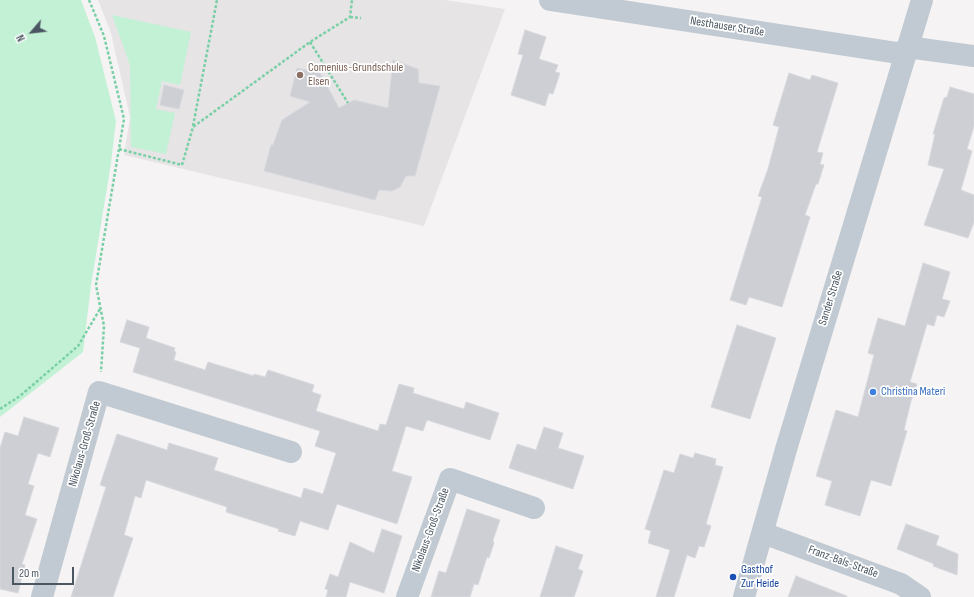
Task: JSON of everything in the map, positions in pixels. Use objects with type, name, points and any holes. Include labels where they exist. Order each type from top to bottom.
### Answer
[{"type":"street","name":"Nesthauser Straße","points":[[550,0],[906,50],[974,56]]},
{"type":"street","name":"Sander Straße","points":[[744,597],[790,438],[922,0]]},
{"type":"street","name":"Nikolaus-Groß-Straße","points":[[42,597],[99,392],[291,452]]},
{"type":"street","name":"Nikolaus-Groß-Straße","points":[[407,597],[450,479],[534,508]]},
{"type":"street","name":"Franz-Bals-Straße","points":[[763,532],[901,584],[920,597]]},
{"type":"path","points":[[90,0],[104,36],[124,119],[96,286],[104,326],[99,392]]},
{"type":"path","points":[[119,150],[182,165],[193,127],[218,0]]},
{"type":"path","points":[[350,17],[352,0]]},
{"type":"path","points":[[193,127],[310,42],[350,17],[361,18]]},
{"type":"path","points":[[310,42],[348,103]]},
{"type":"path","points":[[0,408],[20,396],[78,346],[100,309]]},
{"type":"shaded area","name":"Comenius-Grundschule Elsen","points":[[98,0],[445,0],[505,9],[424,226],[124,155],[130,117],[111,33]]},
{"type":"green space","points":[[0,0],[81,0],[95,37],[116,121],[111,163],[91,285],[83,352],[0,417]]},
{"type":"green space","points":[[112,15],[191,32],[180,85],[162,81],[156,109],[175,113],[166,154],[131,147],[130,65]]},
{"type":"building","points":[[525,30],[546,37],[539,59],[558,65],[555,72],[560,73],[553,94],[549,93],[545,106],[511,95],[523,55],[518,54]]},
{"type":"building","points":[[393,60],[418,69],[419,83],[440,86],[415,176],[406,176],[400,187],[392,191],[379,190],[375,200],[264,171],[271,145],[273,145],[282,120],[310,102],[290,96],[297,68],[320,73],[339,108],[354,100],[388,108]]},
{"type":"building","points":[[789,73],[810,80],[812,75],[838,83],[817,152],[823,153],[820,164],[824,165],[805,215],[810,217],[782,307],[749,297],[746,305],[730,300],[762,197],[758,196],[768,169],[779,127],[773,125]]},
{"type":"building","points":[[164,85],[184,90],[179,109],[160,105]]},
{"type":"building","points":[[950,87],[974,94],[974,126],[967,149],[972,151],[961,190],[974,195],[974,222],[968,238],[924,225],[944,169],[928,165],[935,134],[933,134],[944,98],[947,97]]},
{"type":"building","points":[[923,263],[950,272],[942,299],[950,301],[944,317],[937,315],[934,326],[927,324],[910,382],[917,384],[904,430],[907,431],[891,486],[871,480],[860,516],[825,505],[832,481],[816,476],[836,410],[858,417],[874,355],[868,353],[878,318],[905,326]]},
{"type":"building","points":[[127,320],[149,327],[146,338],[175,348],[174,351],[176,352],[174,360],[205,370],[208,362],[254,376],[254,374],[265,377],[268,370],[314,385],[312,392],[321,395],[316,411],[378,431],[380,424],[386,425],[399,384],[414,388],[413,393],[464,409],[466,402],[499,413],[490,440],[427,420],[423,431],[406,426],[392,471],[412,477],[397,524],[337,504],[328,530],[300,521],[295,536],[278,531],[279,529],[226,512],[227,507],[146,480],[141,498],[135,496],[124,535],[133,538],[113,597],[71,597],[106,487],[100,485],[117,434],[167,450],[169,443],[218,458],[214,470],[301,498],[304,488],[323,494],[336,453],[315,446],[320,431],[133,372],[140,348],[120,342]]},
{"type":"building","points":[[737,325],[776,338],[750,419],[711,407]]},
{"type":"building","points":[[24,417],[59,428],[50,457],[38,453],[28,484],[34,486],[25,515],[37,519],[22,564],[25,565],[18,593],[0,589],[0,448],[5,432],[18,436]]},
{"type":"building","points":[[544,427],[563,433],[558,448],[584,456],[573,489],[509,468],[517,444],[536,450]]},
{"type":"building","points":[[695,453],[716,459],[715,465],[723,467],[706,524],[711,526],[704,547],[699,546],[695,558],[687,555],[674,597],[656,597],[670,550],[648,543],[651,531],[645,529],[664,470],[674,473],[680,454],[693,458]]},
{"type":"building","points":[[467,509],[500,520],[489,558],[487,557],[478,585],[474,584],[470,597],[431,597],[439,571],[446,573]]},
{"type":"building","points":[[906,524],[939,536],[936,545],[958,554],[957,575],[933,566],[934,564],[897,549]]},
{"type":"building","points":[[382,529],[402,536],[384,593],[350,582],[346,597],[326,597],[328,590],[325,589],[330,574],[338,577],[350,542],[374,553]]},
{"type":"building","points":[[556,546],[583,555],[578,569],[583,571],[574,597],[540,597]]},
{"type":"building","points":[[796,576],[847,596],[847,597],[788,597]]},
{"type":"place","name":"Comenius-Grundschule Elsen","points":[[300,75]]},
{"type":"place","name":"Christina Materi","points":[[873,392]]},
{"type":"place","name":"Gasthof Zur Heide","points":[[733,577]]}]
